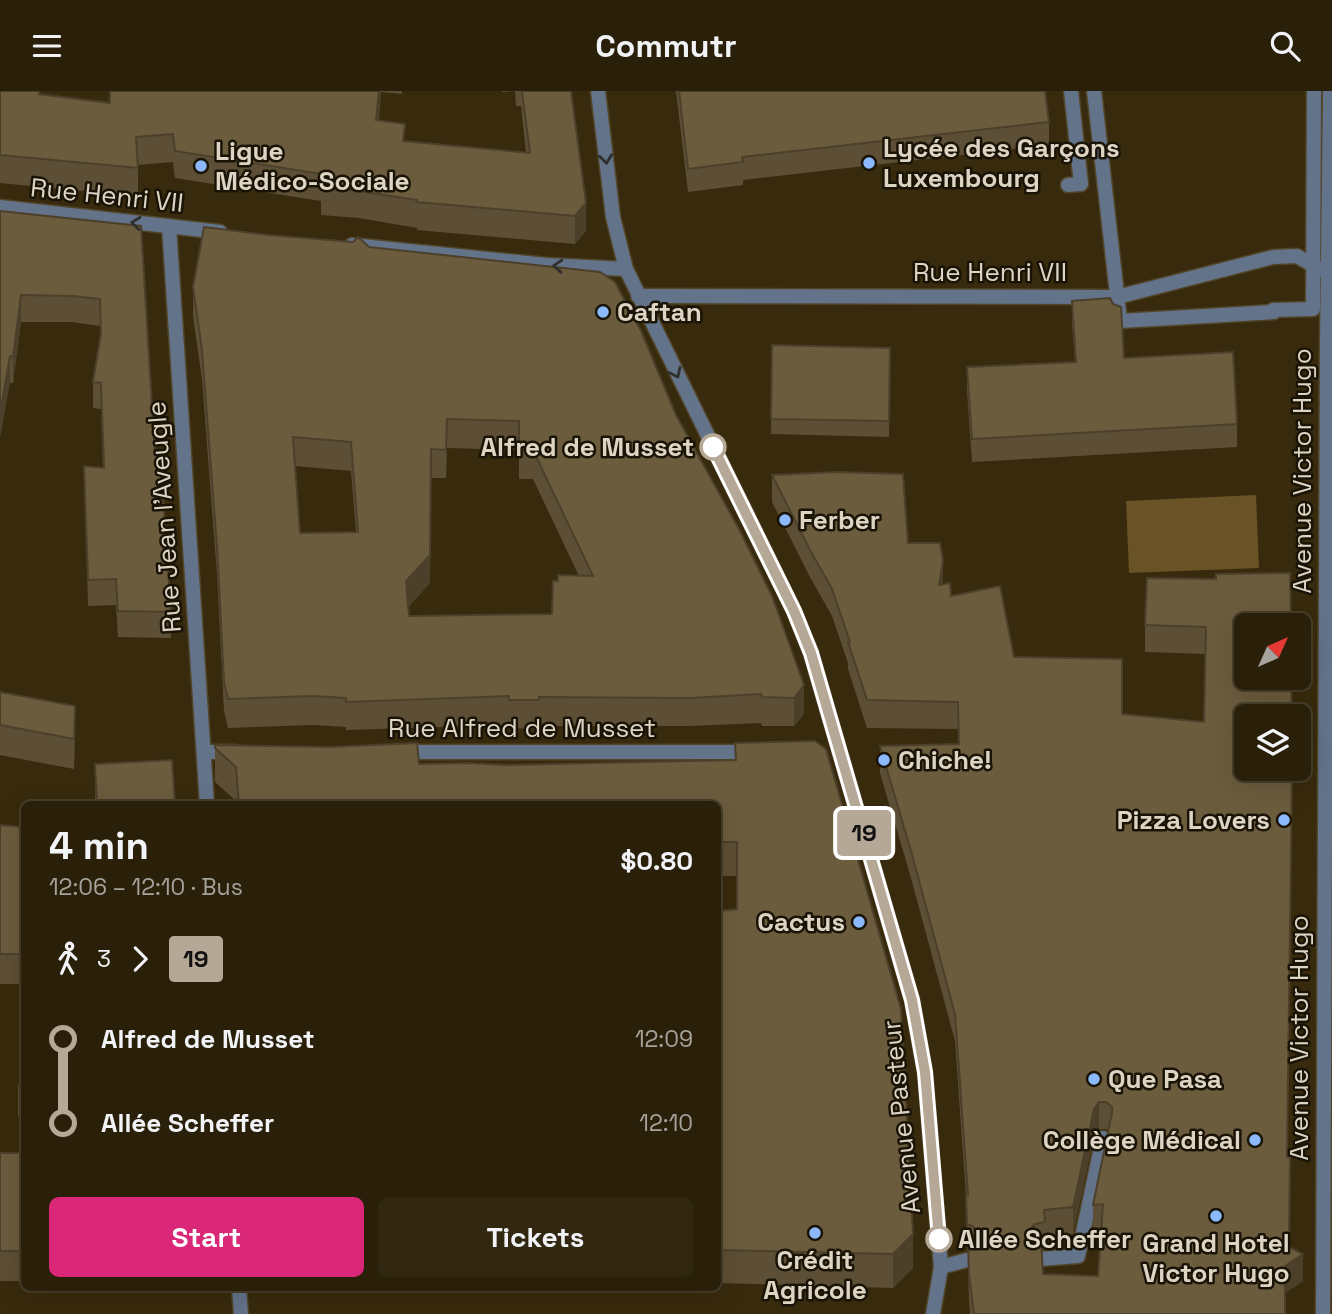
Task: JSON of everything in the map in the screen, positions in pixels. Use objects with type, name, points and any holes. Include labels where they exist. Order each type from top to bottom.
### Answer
[{"type":"street","name":"Avenue Pasteur","points":[[598,91],[613,217],[626,269],[794,611],[811,653],[835,753],[912,1000],[925,1072],[941,1267],[933,1314]]},
{"type":"street","points":[[1068,185],[1081,184],[1072,91]]},
{"type":"street","points":[[1094,91],[1120,321],[1313,309],[1314,91]]},
{"type":"street","name":"Avenue Victor Hugo","points":[[1322,1314],[1330,91]]},
{"type":"street","name":"Rue Henri VII","points":[[0,207],[237,233]]},
{"type":"street","name":"Rue Jean l'Aveugle","points":[[169,226],[207,801]]},
{"type":"street","points":[[331,243],[547,265],[626,269]]},
{"type":"street","name":"Rue Henri VII","points":[[638,296],[1117,297],[1273,257],[1297,256],[1329,273]]},
{"type":"street","points":[[204,752],[248,753]]},
{"type":"street","name":"Rue Alfred de Musset","points":[[385,753],[769,753]]},
{"type":"street","points":[[1041,1259],[1078,1257],[1103,1138]]},
{"type":"street","points":[[941,1267],[967,1260]]},
{"type":"street","points":[[239,1291],[241,1314]]},
{"type":"shaded area","points":[[1256,495],[1259,568],[1129,573],[1126,501]]},
{"type":"building","points":[[0,91],[39,91],[39,94],[110,103],[110,91],[379,91],[376,120],[405,124],[403,141],[530,153],[522,91],[571,91],[586,203],[575,216],[417,202],[321,187],[322,174],[175,151],[173,134],[136,137],[138,168],[0,155]]},
{"type":"building","points":[[679,91],[1045,91],[1049,122],[742,157],[743,162],[688,169]]},
{"type":"building","points":[[0,211],[141,226],[155,455],[160,455],[171,612],[118,611],[116,579],[88,580],[84,466],[104,468],[101,383],[93,382],[101,333],[100,299],[21,295],[13,357],[10,356],[0,413]]},
{"type":"building","points":[[204,227],[353,242],[358,237],[369,247],[600,272],[615,282],[642,333],[676,415],[740,531],[772,596],[804,685],[794,698],[762,697],[761,694],[690,698],[539,697],[539,700],[509,700],[509,696],[346,702],[346,698],[313,696],[228,699],[224,682],[202,350],[193,287]],"holes":[[[447,419],[519,421],[519,450],[533,450],[593,576],[558,575],[558,581],[553,581],[552,614],[409,616],[406,581],[430,555],[431,449],[446,450]],[[293,437],[351,442],[358,532],[300,533]]]},
{"type":"building","points":[[1110,298],[1113,304],[1121,307],[1124,358],[1233,352],[1237,424],[972,439],[967,367],[1076,362],[1072,301]]},
{"type":"building","points":[[772,345],[890,348],[889,421],[771,419]]},
{"type":"building","points":[[837,472],[903,474],[908,543],[940,543],[943,561],[939,585],[950,583],[951,596],[1000,586],[1014,657],[1122,659],[1122,714],[1204,722],[1206,627],[1145,625],[1147,578],[1216,579],[1216,574],[1290,573],[1291,613],[1234,613],[1234,690],[1291,690],[1292,704],[1234,704],[1234,781],[1292,781],[1287,1157],[1290,1157],[1289,1247],[1303,1254],[1285,1266],[1285,1314],[974,1314],[968,1243],[974,1239],[976,1231],[973,1226],[967,1224],[968,1195],[955,1014],[880,746],[959,744],[958,702],[867,700],[832,589],[772,475]],"holes":[[[1099,1102],[1106,1102],[1112,1107],[1093,1205],[1103,1204],[1098,1276],[1043,1274],[1041,1241],[1033,1238],[1031,1228],[1035,1224],[1045,1222],[1044,1210],[1073,1207],[1094,1109]]]},
{"type":"building","points":[[0,692],[75,706],[74,739],[0,725]]},
{"type":"building","points":[[815,741],[826,749],[901,1009],[913,1234],[893,1254],[721,1250],[721,911],[737,909],[737,842],[721,842],[721,801],[239,801],[236,767],[215,748],[215,745],[330,747],[417,743],[419,764],[505,765],[736,760],[735,743]]},
{"type":"building","points":[[172,760],[175,801],[97,801],[95,764]]},
{"type":"building","points":[[0,825],[21,827],[21,954],[0,954]]},
{"type":"building","points":[[0,1153],[21,1153],[21,1251],[0,1251]]},
{"type":"bus line","name":"19","points":[[713,447],[794,611],[811,653],[912,1000],[925,1072],[939,1239]]},
{"type":"place","name":"Lycée des Garçons Luxembourg","points":[[869,163]]},
{"type":"place","name":"Ligue Médico-Sociale","points":[[201,166]]},
{"type":"place","name":"Caftan","points":[[603,312]]},
{"type":"place","name":"Alfred de Musset","points":[[713,447]]},
{"type":"place","name":"Ferber","points":[[785,520]]},
{"type":"place","name":"Chiche!","points":[[884,760]]},
{"type":"place","name":"Pizza Lovers","points":[[1284,820]]},
{"type":"place","name":"Cactus","points":[[859,922]]},
{"type":"place","name":"Que Pasa","points":[[1094,1079]]},
{"type":"place","name":"Collège Médical","points":[[1255,1140]]},
{"type":"place","name":"Grand Hotel Victor Hugo","points":[[1216,1216]]},
{"type":"place","name":"Crédit Agricole","points":[[815,1233]]},
{"type":"place","name":"Allée Scheffer","points":[[939,1239]]}]
